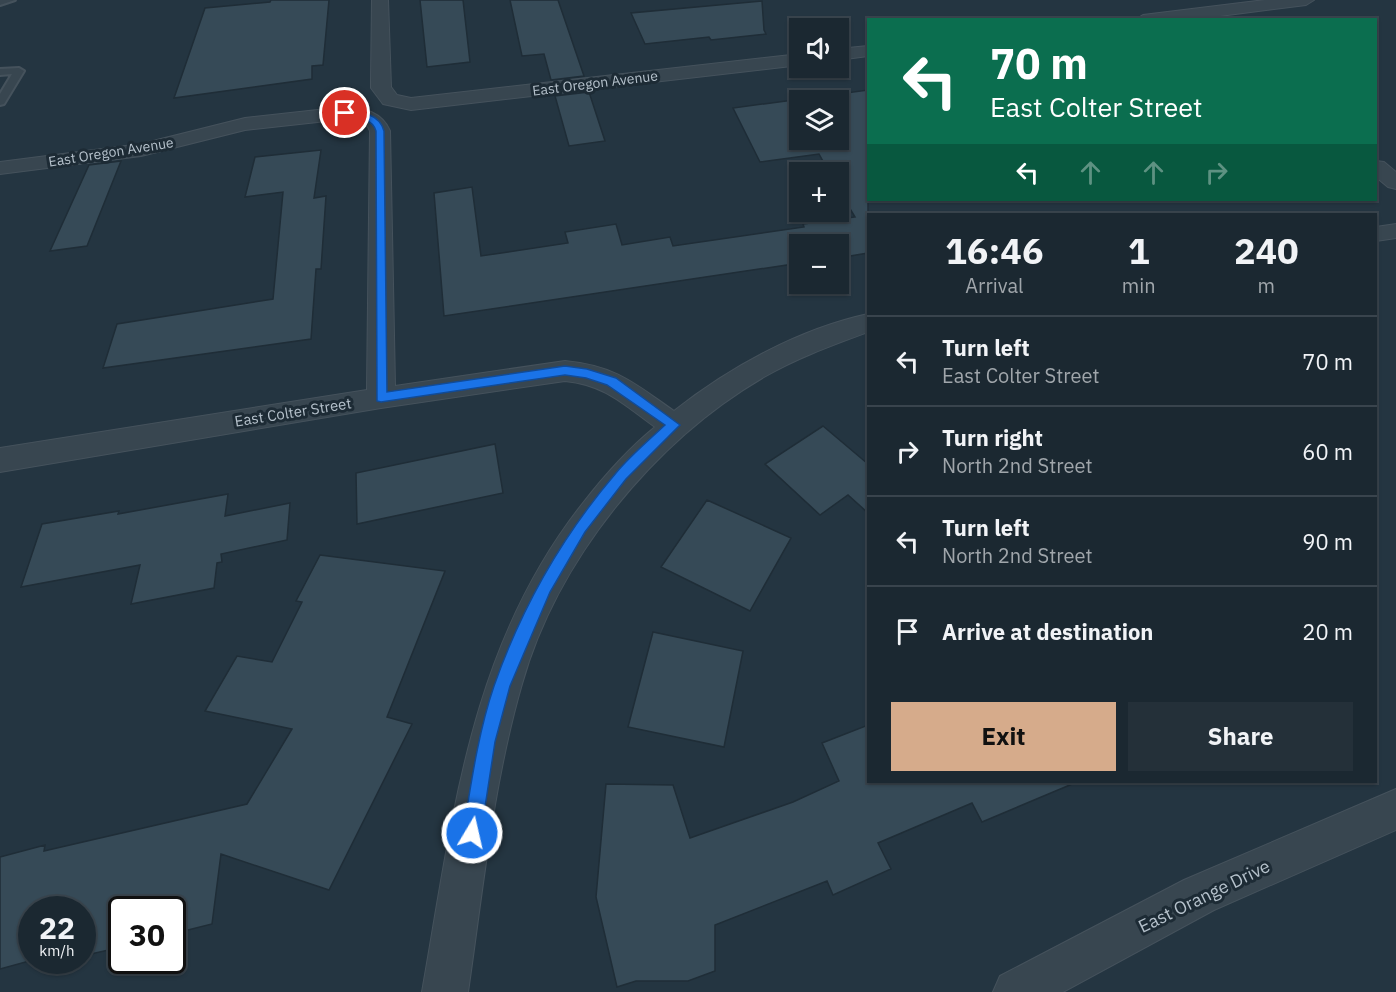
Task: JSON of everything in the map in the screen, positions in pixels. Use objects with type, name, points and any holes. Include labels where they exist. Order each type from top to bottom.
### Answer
[{"type":"street","name":"East Oregon Avenue","points":[[380,0],[381,88],[390,100],[411,104],[789,60]]},
{"type":"street","points":[[1170,18],[1294,1]]},
{"type":"street","points":[[849,54],[867,51]]},
{"type":"street","name":"East Oregon Avenue","points":[[0,168],[141,150],[245,124],[328,114],[364,115],[372,120],[380,131],[381,398]]},
{"type":"street","points":[[1377,168],[1396,182]]},
{"type":"street","points":[[1377,234],[1396,231]]},
{"type":"street","points":[[445,992],[487,742],[502,686],[527,623],[580,528],[622,475],[673,425],[747,373],[797,347],[867,323]]},
{"type":"street","name":"East Colter Street","points":[[0,460],[381,398],[565,371],[587,373],[611,381],[673,425]]},
{"type":"street","name":"East Orange Drive","points":[[1016,992],[1200,896],[1396,809]]},
{"type":"lane","points":[[0,2],[11,0]]},
{"type":"lane","points":[[0,72],[19,70],[0,102]]},
{"type":"building","points":[[271,0],[329,0],[323,65],[312,66],[312,79],[174,98],[205,8],[270,2]]},
{"type":"building","points":[[420,0],[463,0],[470,62],[427,67]]},
{"type":"building","points":[[510,0],[558,0],[584,76],[551,80],[544,54],[522,56]]},
{"type":"building","points":[[762,1],[766,34],[711,40],[709,37],[645,44],[631,13]]},
{"type":"building","points":[[867,90],[867,253],[849,256],[849,234],[789,234],[789,265],[444,316],[434,193],[472,187],[481,256],[568,243],[565,232],[616,224],[622,245],[670,237],[673,246],[804,227],[803,224],[849,222],[849,218],[855,217],[849,207],[849,162],[823,162],[819,154],[760,162],[733,108],[789,101],[789,150],[849,150],[849,93]]},
{"type":"building","points":[[589,92],[605,141],[569,146],[555,96]]},
{"type":"building","points":[[321,150],[314,198],[326,196],[321,269],[316,269],[311,339],[103,368],[117,324],[273,299],[283,192],[245,197],[255,157]]},
{"type":"building","points":[[121,161],[87,246],[50,251],[89,165]]},
{"type":"building","points":[[823,426],[867,463],[867,512],[848,495],[820,515],[765,464]]},
{"type":"building","points":[[495,444],[503,493],[357,524],[356,473]]},
{"type":"building","points":[[228,494],[225,516],[290,503],[287,540],[221,554],[222,562],[217,563],[214,588],[131,604],[140,565],[21,587],[42,524],[119,511],[118,514]]},
{"type":"building","points":[[707,500],[791,538],[750,611],[661,567]]},
{"type":"building","points":[[320,555],[445,571],[387,717],[412,724],[329,890],[221,854],[212,924],[186,930],[186,896],[108,896],[108,950],[96,953],[96,896],[18,896],[18,964],[0,969],[0,857],[45,845],[44,851],[247,804],[292,729],[205,711],[237,656],[272,662],[302,602],[296,601]]},
{"type":"building","points":[[653,632],[743,651],[724,747],[628,727]]},
{"type":"building","points":[[867,725],[867,783],[1075,783],[982,822],[972,803],[878,843],[891,869],[833,895],[827,881],[715,925],[715,971],[688,981],[636,981],[617,987],[596,897],[606,784],[673,785],[690,838],[793,802],[839,781],[822,743]]},
{"type":"route","points":[[345,113],[364,115],[378,126],[380,131],[381,398],[534,374],[565,371],[587,373],[611,381],[673,425],[622,475],[580,528],[527,623],[502,686],[487,742],[472,833]]}]
